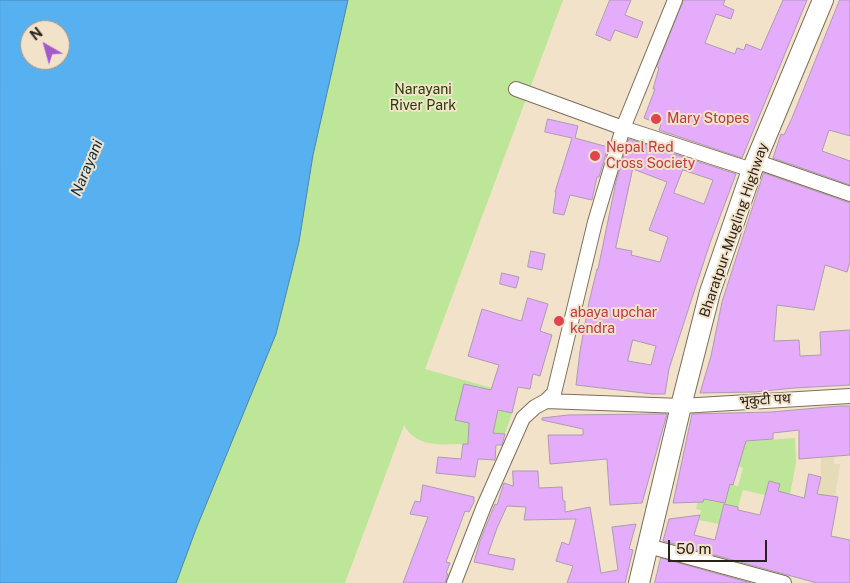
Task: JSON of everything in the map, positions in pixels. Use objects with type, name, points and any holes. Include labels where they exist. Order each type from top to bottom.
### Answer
[{"type":"main road","name":"Bharatpur-Mugling Highway","points":[[639,583],[710,292],[754,166],[823,0]]},
{"type":"street","points":[[454,583],[484,506],[523,418],[554,393],[595,222],[623,128],[675,0]]},
{"type":"street","points":[[516,89],[623,128],[850,194]]},
{"type":"street","name":"भृकुटी पथ","points":[[546,401],[681,406],[850,396]]},
{"type":"street","points":[[648,546],[784,583]]},
{"type":"green space","name":"Narayani River Park","points":[[348,0],[563,0],[425,369],[492,388],[484,422],[495,425],[498,410],[512,413],[505,434],[469,433],[468,444],[423,442],[409,433],[404,425],[345,583],[176,583],[196,529],[276,334],[299,242],[313,155]]},
{"type":"green space","points":[[795,438],[796,463],[790,494],[772,517],[780,484],[769,481],[765,495],[743,490],[738,507],[724,504],[719,524],[699,520],[701,510],[696,509],[699,498],[730,484],[738,486],[743,468],[738,466],[739,442]]},
{"type":"sand","points":[[834,457],[834,464],[840,464],[840,466],[835,497],[824,529],[832,531],[827,552],[816,501],[821,477],[821,458]]},
{"type":"water","name":"Narayani","points":[[0,0],[348,0],[313,155],[299,242],[276,334],[196,529],[176,583],[0,583]]},
{"type":"building","points":[[610,0],[631,0],[625,15],[643,22],[637,38],[615,30],[610,41],[596,35]]},
{"type":"building","points":[[684,0],[725,0],[723,5],[734,10],[731,19],[716,14],[705,43],[735,54],[737,48],[744,50],[746,44],[761,50],[783,0],[807,0],[742,158],[659,130],[661,125],[644,118],[655,89],[653,89],[659,68],[657,67]]},
{"type":"building","points":[[840,0],[850,0],[850,136],[829,130],[822,151],[850,161],[850,185],[773,158],[781,134],[784,135],[792,118]]},
{"type":"building","points":[[548,119],[578,126],[575,138],[608,147],[599,177],[597,177],[592,200],[570,195],[564,215],[553,213],[555,192],[572,138],[545,132]]},
{"type":"building","points":[[629,139],[736,174],[710,243],[676,347],[669,369],[665,394],[576,385],[589,302],[598,269],[616,182]],"holes":[[[633,169],[667,182],[649,230],[668,237],[660,262],[631,255],[632,251],[616,248]],[[683,170],[713,180],[704,204],[674,193]],[[633,340],[656,346],[651,365],[628,361]]]},
{"type":"building","points":[[764,173],[850,203],[850,262],[847,272],[825,265],[814,310],[777,305],[774,341],[799,340],[800,356],[821,355],[820,332],[850,330],[850,385],[755,392],[700,393],[711,356],[722,302]]},
{"type":"building","points":[[531,251],[545,254],[542,270],[528,267]]},
{"type":"building","points":[[502,273],[519,277],[516,288],[500,284]]},
{"type":"building","points":[[528,298],[548,304],[540,331],[552,335],[540,376],[533,374],[530,389],[518,387],[512,413],[498,410],[493,433],[505,434],[502,445],[496,445],[495,460],[478,459],[475,477],[436,473],[438,457],[461,459],[463,444],[468,444],[469,423],[455,420],[464,384],[491,390],[499,365],[468,356],[482,309],[521,321]]},
{"type":"building","points":[[850,406],[850,455],[799,459],[799,430],[773,433],[773,439],[746,441],[733,485],[730,484],[725,503],[704,499],[703,502],[673,503],[692,414],[771,412]]},
{"type":"building","points":[[667,414],[642,503],[610,505],[607,459],[550,464],[548,435],[583,435],[583,429],[542,420],[542,418],[568,415]]},
{"type":"building","points":[[513,471],[538,471],[539,488],[562,487],[565,512],[590,507],[601,573],[618,570],[612,527],[636,524],[629,549],[633,550],[625,583],[567,583],[573,566],[556,561],[562,542],[569,545],[576,519],[524,520],[526,507],[507,506],[488,554],[515,559],[513,570],[474,562],[480,541],[495,504],[497,505],[504,483],[513,486]]},
{"type":"building","points":[[809,474],[821,477],[817,494],[838,497],[831,536],[850,540],[850,583],[817,583],[663,541],[669,519],[700,515],[694,535],[715,540],[724,504],[738,507],[738,510],[760,515],[769,481],[780,484],[778,491],[804,498]]},
{"type":"building","points":[[423,485],[474,497],[474,502],[469,512],[465,511],[446,562],[450,563],[445,583],[403,583],[428,517],[410,514],[415,501],[420,502]]},
{"type":"building","points":[[661,558],[751,583],[655,583]]},
{"type":"place","name":"Mary Stopes","points":[[656,119]]},
{"type":"place","name":"Nepal Red Cross Society","points":[[595,156]]},
{"type":"place","name":"abaya upchar kendra","points":[[559,321]]}]
